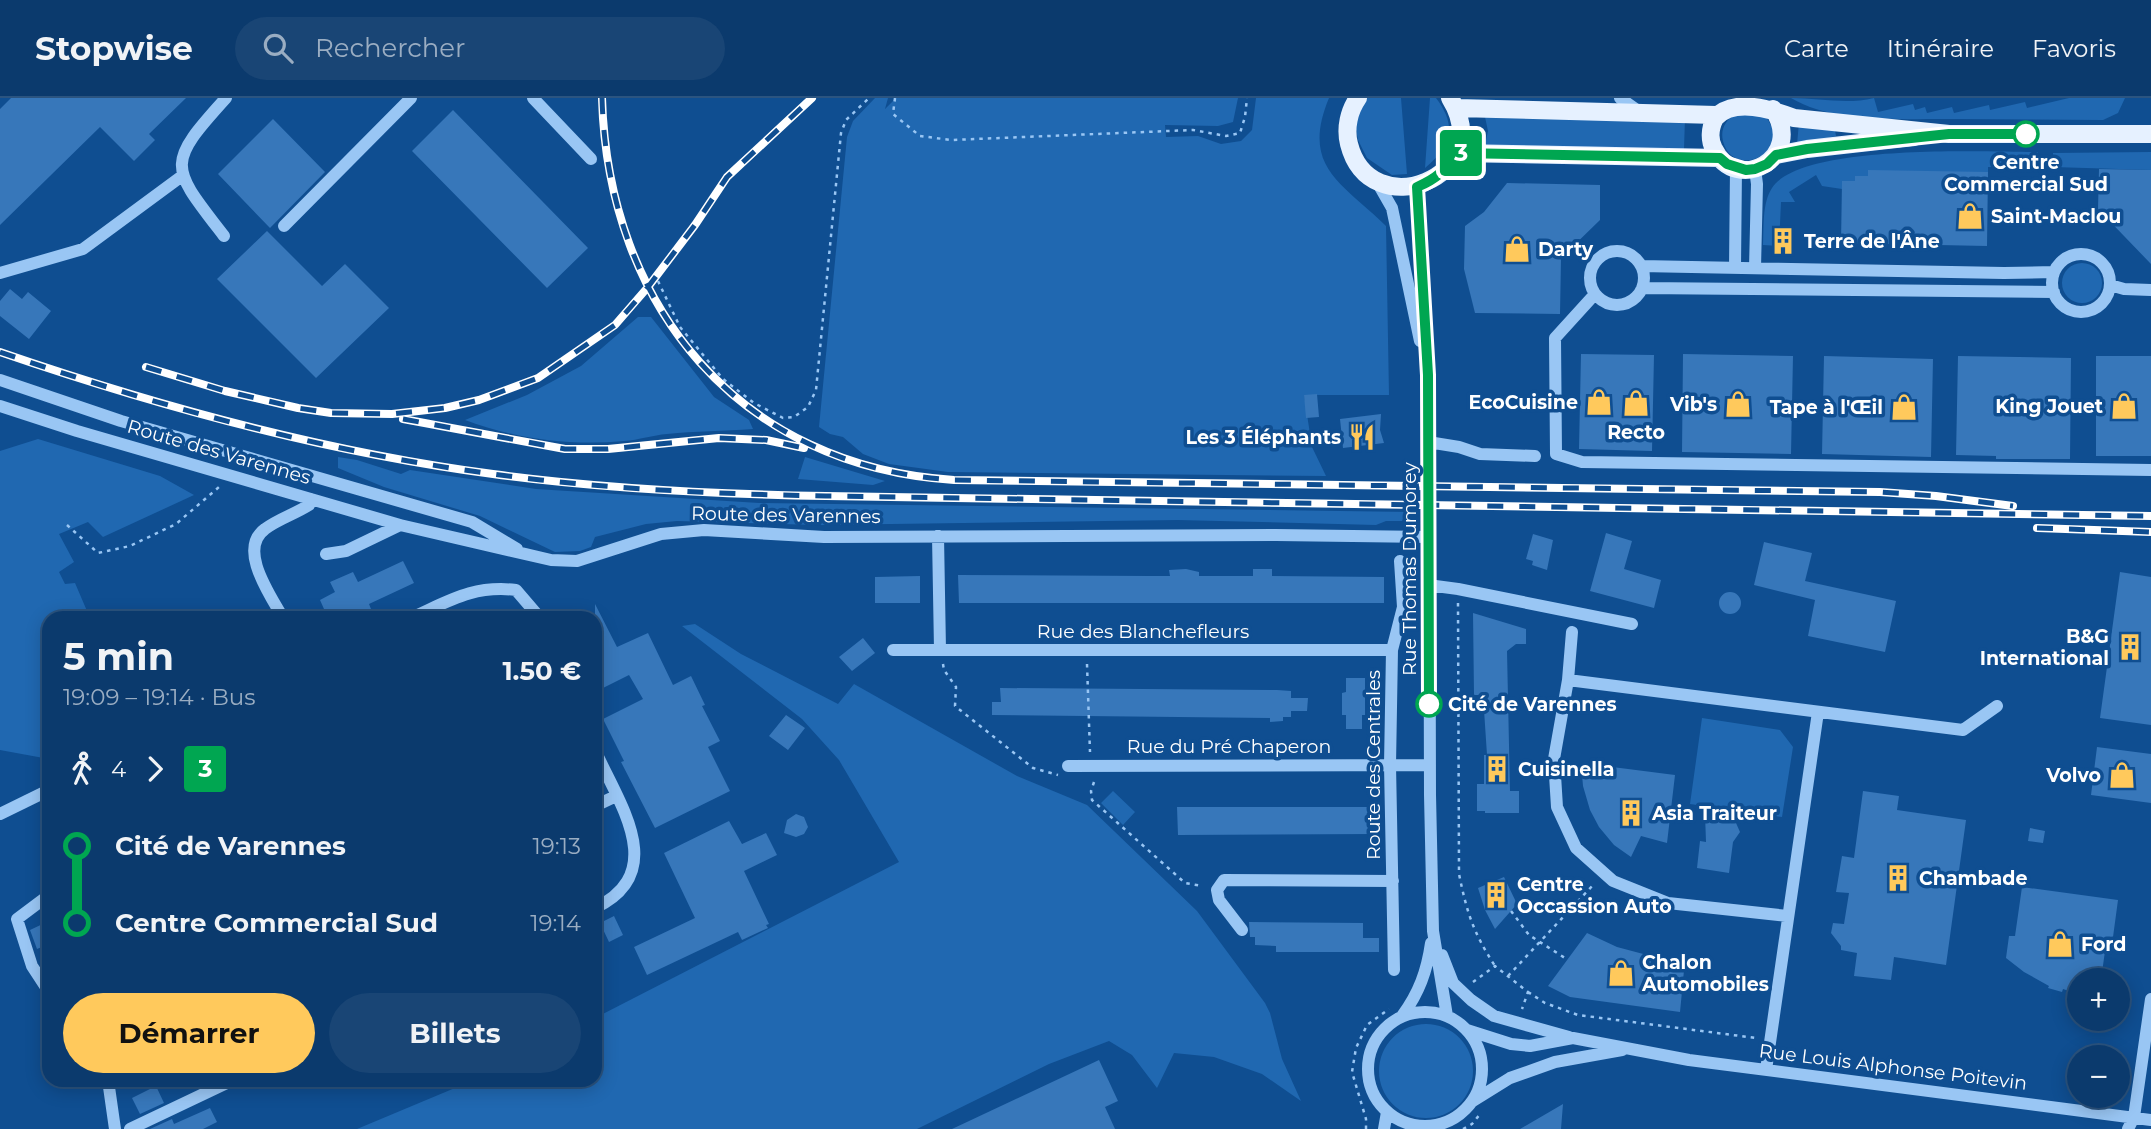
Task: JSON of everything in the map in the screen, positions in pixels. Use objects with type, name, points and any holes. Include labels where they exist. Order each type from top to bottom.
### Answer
[{"type":"main road","points":[[1358,98],[1349,118],[1347,136],[1352,154],[1362,169],[1376,180],[1396,187],[1417,187],[1434,180],[1448,168],[1457,153],[1461,138],[1461,123],[1453,103],[1520,110],[1642,113],[1723,106],[1744,98],[1766,103],[1794,118],[1949,134],[2151,134]]},
{"type":"main road","points":[[1723,106],[1712,125],[1713,148],[1720,158],[1736,169],[1755,169],[1767,164],[1776,155],[1781,144],[1783,132],[1780,120],[1766,103]]},
{"type":"main road","points":[[1776,155],[1807,149],[1949,134]]},
{"type":"main road","points":[[1457,153],[1720,158]]},
{"type":"street","points":[[224,236],[193,196],[182,176],[182,156],[193,135],[226,98]]},
{"type":"street","points":[[284,226],[411,98]]},
{"type":"street","points":[[533,98],[591,159]]},
{"type":"street","points":[[1520,110],[1535,98]]},
{"type":"street","points":[[1620,98],[1642,113]]},
{"type":"street","points":[[1735,268],[1736,169]]},
{"type":"street","points":[[1755,169],[1755,268]]},
{"type":"street","points":[[0,273],[83,248],[182,176]]},
{"type":"street","name":"Rue Thomas Dumorey","points":[[1376,180],[1392,208],[1428,375]]},
{"type":"street","name":"Rue Thomas Dumorey","points":[[1417,187],[1428,375],[1433,931],[1447,1016]]},
{"type":"street","points":[[1610,251],[1628,253],[1641,266],[1642,288],[1632,300],[1618,305],[1605,302],[1595,294],[1591,286],[1591,269],[1602,255],[1610,251]]},
{"type":"street","points":[[2084,254],[2101,261],[2110,276],[2110,285],[2103,303],[2087,312],[2069,309],[2063,305],[2054,292],[2052,279],[2054,272],[2066,258],[2084,254]]},
{"type":"street","points":[[1641,266],[2054,272]]},
{"type":"street","points":[[2110,285],[2151,290]]},
{"type":"street","points":[[1642,288],[2054,292]]},
{"type":"street","points":[[1595,294],[1556,338],[1556,454],[1582,461],[2151,470]]},
{"type":"street","points":[[0,380],[121,421],[472,522],[528,555]]},
{"type":"street","name":"Route des Varennes","points":[[0,405],[77,431],[400,525],[551,560],[577,561],[661,534],[704,530],[824,537],[1429,537]]},
{"type":"street","points":[[1428,442],[1480,454],[1535,456]]},
{"type":"street","points":[[279,611],[260,575],[255,559],[258,537],[264,529],[309,505],[311,499]]},
{"type":"street","points":[[326,554],[346,551],[400,525]]},
{"type":"street","points":[[938,536],[940,650]]},
{"type":"street","name":"Route des Centrales","points":[[1395,970],[1390,765],[1392,650],[1404,607],[1400,561]]},
{"type":"street","points":[[1428,585],[1632,624]]},
{"type":"street","points":[[426,611],[464,594],[493,587],[516,590],[534,611]]},
{"type":"street","points":[[1572,632],[1568,680],[1554,759],[1557,807],[1576,848],[1613,881],[1668,903],[1788,916]]},
{"type":"street","name":"Rue des Blanchefleurs","points":[[893,650],[1392,650]]},
{"type":"street","points":[[1568,680],[1963,730],[1997,706]]},
{"type":"street","points":[[1766,1070],[1818,712]]},
{"type":"street","name":"Rue du Pré Chaperon","points":[[1064,771],[1095,766],[1430,765]]},
{"type":"street","points":[[602,766],[633,833],[635,857],[633,873],[626,887],[602,905]]},
{"type":"street","points":[[0,814],[42,793]]},
{"type":"street","points":[[602,803],[616,796]]},
{"type":"street","points":[[1242,930],[1219,900],[1217,890],[1224,880],[1393,881]]},
{"type":"street","points":[[42,900],[18,919],[32,966],[42,981]]},
{"type":"street","points":[[1433,931],[1452,983],[1471,1000],[1494,1016],[1573,1038]]},
{"type":"street","name":"Rue Thomas Dumorey","points":[[1402,1016],[1422,984],[1433,931]]},
{"type":"street","points":[[2131,1123],[2151,999]]},
{"type":"street","points":[[1424,1012],[1447,1016],[1467,1030],[1478,1046],[1482,1065],[1480,1084],[1472,1101],[1457,1117],[1435,1127],[1410,1124],[1387,1112],[1375,1097],[1368,1079],[1368,1060],[1374,1042],[1386,1027],[1402,1016],[1424,1012]]},
{"type":"street","name":"Rue Louis Alphonse Poitevin","points":[[1467,1030],[1503,1042],[1530,1046],[1573,1038],[1766,1070],[2131,1123],[2151,1120]]},
{"type":"street","name":"Rue Louis Alphonse Poitevin","points":[[1472,1101],[1510,1078],[1555,1062],[1630,1049]]},
{"type":"street","points":[[109,1087],[115,1129]]},
{"type":"street","points":[[130,1129],[218,1087]]},
{"type":"street","points":[[1384,1129],[1387,1112]]},
{"type":"path","points":[[658,281],[680,327],[723,379],[754,403],[783,418],[794,417],[808,407],[816,390],[841,133],[846,120],[869,98]]},
{"type":"path","points":[[895,98],[893,114],[920,136],[951,140],[1193,130],[1226,136],[1240,133],[1247,98]]},
{"type":"path","points":[[66,525],[98,553],[130,546],[176,524],[232,476]]},
{"type":"path","points":[[1458,589],[1459,874],[1466,908],[1477,939],[1495,966]]},
{"type":"path","points":[[940,650],[944,670],[956,687],[955,706],[1033,768],[1064,771]]},
{"type":"path","points":[[1086,651],[1089,749],[1097,775],[1091,790],[1092,800],[1185,883],[1217,890]]},
{"type":"path","points":[[1508,976],[1604,873]]},
{"type":"path","points":[[1511,911],[1530,935],[1568,960]]},
{"type":"path","points":[[1528,992],[1545,1003],[1578,1015],[1771,1040]]},
{"type":"path","points":[[1366,1129],[1366,1119],[1352,1073],[1356,1048],[1367,1025],[1396,1004]]},
{"type":"shaded area","points":[[875,98],[888,98],[885,109],[896,98],[1238,98],[1233,122],[1218,126],[1165,125],[1166,137],[1198,136],[1221,144],[1241,141],[1252,130],[1256,98],[1329,98],[1321,122],[1323,158],[1341,185],[1386,226],[1389,395],[1304,395],[1312,447],[1326,476],[948,472],[889,464],[863,454],[843,437],[830,434],[819,427],[847,137],[853,121]]},
{"type":"shaded area","points":[[1365,98],[1401,98],[1407,174],[1392,175],[1367,158],[1358,140],[1354,119]]},
{"type":"shaded area","points":[[1430,98],[1436,98],[1443,108],[1449,127],[1446,144],[1425,168]]},
{"type":"shaded area","points":[[1791,98],[1843,101],[1874,98],[1878,112],[1913,104],[1915,110],[1925,107],[1927,113],[1952,107],[1954,113],[1989,105],[1990,110],[2025,102],[2027,108],[2069,98],[2125,98],[2118,113],[2103,120],[1872,118],[1829,113]]},
{"type":"shaded area","points":[[1736,113],[1766,117],[1773,130],[1772,142],[1767,151],[1758,158],[1737,159],[1729,153],[1723,141],[1723,129]]},
{"type":"shaded area","points":[[1485,117],[1685,118],[1684,149],[1485,145],[1488,131]]},
{"type":"shaded area","points":[[1799,122],[1835,130],[1836,136],[1797,145]]},
{"type":"shaded area","points":[[2038,152],[2037,167],[1988,167],[1988,172],[1868,176],[1842,182],[1842,189],[1822,186],[1816,175],[1789,192],[1795,202],[1781,202],[1779,246],[1763,245],[1765,208],[1772,188],[1790,174],[1818,163],[1896,153]]},
{"type":"shaded area","points":[[2151,152],[2151,170],[2053,167],[2053,153]]},
{"type":"shaded area","points":[[2082,263],[2090,264],[2096,269],[2101,275],[2101,291],[2096,297],[2090,302],[2082,303],[2074,302],[2068,297],[2063,291],[2062,283],[2063,275],[2068,269],[2074,264]]},
{"type":"shaded area","points":[[638,317],[651,317],[714,397],[749,420],[753,429],[678,433],[604,442],[563,442],[504,432],[465,420],[527,395],[581,366]]},
{"type":"shaded area","points":[[38,439],[160,476],[194,495],[103,537],[88,522],[59,534],[74,562],[59,572],[65,584],[75,583],[87,611],[42,611],[42,758],[0,750],[0,451]]},
{"type":"shaded area","points":[[338,457],[401,474],[410,470],[536,489],[759,503],[1411,512],[1402,521],[1386,521],[1376,525],[1178,520],[818,525],[677,521],[646,524],[595,537],[591,547],[580,551],[555,552],[480,516],[384,487],[338,468]]},
{"type":"shaded area","points":[[805,457],[885,481],[873,485],[798,479]]},
{"type":"shaded area","points":[[695,624],[741,654],[838,704],[854,684],[1017,776],[1087,805],[1197,911],[1265,1003],[1282,1059],[1301,1101],[1262,1074],[1214,1057],[1174,1053],[1157,1088],[1132,1055],[1109,1041],[1049,1064],[917,1129],[357,1129],[457,1087],[602,1087],[602,1014],[899,862],[839,760],[802,719],[682,626]]},
{"type":"shaded area","points":[[1702,718],[1780,730],[1793,747],[1782,817],[1690,804]]},
{"type":"shaded area","points":[[1113,791],[1135,812],[1123,825],[1101,803]]},
{"type":"shaded area","points":[[1426,1024],[1444,1028],[1459,1038],[1469,1053],[1473,1071],[1469,1089],[1459,1104],[1444,1114],[1426,1118],[1408,1114],[1393,1104],[1383,1089],[1379,1071],[1383,1053],[1393,1038],[1408,1028]]},
{"type":"building","points":[[11,98],[186,98],[149,134],[155,140],[134,161],[100,127],[0,225],[0,109]]},
{"type":"building","points":[[453,110],[588,248],[547,288],[412,151]]},
{"type":"building","points":[[273,119],[325,172],[270,228],[218,174]]},
{"type":"building","points":[[2099,169],[2151,170],[2151,264],[2098,209]]},
{"type":"building","points":[[1868,170],[1988,172],[1987,246],[1841,243],[1842,181],[1855,181],[1855,176],[1868,176]]},
{"type":"building","name":"Darty","points":[[1507,183],[1600,185],[1600,220],[1561,258],[1560,314],[1475,313],[1464,269],[1465,226],[1484,212]]},
{"type":"building","points":[[267,231],[322,286],[345,264],[389,308],[316,378],[217,279]]},
{"type":"building","points":[[10,289],[22,299],[28,292],[51,311],[29,339],[0,316],[0,301]]},
{"type":"building","points":[[1581,354],[1654,355],[1652,451],[1579,449]]},
{"type":"building","points":[[1683,354],[1793,356],[1791,454],[1682,452]]},
{"type":"building","points":[[1824,356],[1933,359],[1931,457],[1822,454]]},
{"type":"building","points":[[1958,356],[2071,358],[2070,459],[1996,459],[1996,456],[1956,455]]},
{"type":"building","name":"King Jouet","points":[[2096,356],[2151,356],[2151,456],[2096,456]]},
{"type":"building","points":[[1317,394],[1319,417],[1306,418],[1304,395]]},
{"type":"building","name":"Les 3 Éléphants","points":[[1381,414],[1380,430],[1384,443],[1343,448],[1340,419]]},
{"type":"building","points":[[1606,533],[1632,541],[1624,569],[1661,580],[1654,608],[1590,591]]},
{"type":"building","points":[[1533,534],[1553,540],[1547,570],[1532,565],[1533,561],[1526,559]]},
{"type":"building","points":[[1764,542],[1812,553],[1805,581],[1896,601],[1885,652],[1808,636],[1815,600],[1754,585]]},
{"type":"building","points":[[403,561],[414,583],[369,604],[371,609],[367,611],[325,611],[320,600],[335,592],[330,582],[353,572],[358,582]]},
{"type":"building","points":[[1186,569],[1199,572],[1199,576],[1253,576],[1253,569],[1272,569],[1272,576],[1384,577],[1384,603],[959,603],[958,575],[1170,576],[1169,570]]},
{"type":"building","name":"B&G International","points":[[2120,572],[2151,577],[2151,725],[2100,718]]},
{"type":"building","points":[[920,576],[920,603],[875,603],[875,577]]},
{"type":"building","points":[[1726,592],[1734,592],[1741,599],[1741,607],[1734,614],[1726,614],[1719,607],[1719,599]]},
{"type":"building","points":[[1473,613],[1526,629],[1526,644],[1516,644],[1507,651],[1510,791],[1519,791],[1519,813],[1477,811],[1477,784],[1484,784],[1484,755],[1487,755],[1483,695],[1474,695]]},
{"type":"building","points":[[602,618],[617,647],[648,633],[673,685],[691,676],[705,705],[702,706],[720,741],[708,747],[730,791],[655,828],[621,762],[624,761],[603,719],[643,699],[629,675],[602,688]]},
{"type":"building","points":[[863,638],[875,653],[852,671],[839,657]]},
{"type":"building","points":[[1346,678],[1365,678],[1365,715],[1362,715],[1362,729],[1346,729],[1346,715],[1342,715],[1342,693],[1346,692]]},
{"type":"building","points":[[1000,688],[1277,690],[1291,691],[1291,698],[1308,698],[1307,711],[1291,711],[1291,717],[1270,722],[1270,718],[992,715],[992,702],[1001,702]]},
{"type":"building","points":[[786,715],[805,728],[788,750],[769,736]]},
{"type":"building","name":"Volvo","points":[[2097,747],[2151,754],[2151,803],[2091,795]]},
{"type":"building","name":"Asia Traiteur","points":[[1581,763],[1675,775],[1667,843],[1641,836],[1631,857],[1614,845],[1599,827],[1590,810],[1583,786]]},
{"type":"building","name":"Chambade","points":[[1863,791],[1899,796],[1897,810],[1966,820],[1946,965],[1894,957],[1891,980],[1854,976],[1857,953],[1841,950],[1831,933],[1833,923],[1844,924],[1849,893],[1836,892],[1842,856],[1854,858]]},
{"type":"building","points":[[1177,807],[1374,807],[1374,834],[1178,835]]},
{"type":"building","points":[[796,814],[804,817],[808,827],[804,834],[796,837],[784,833],[787,820]]},
{"type":"building","points":[[1705,814],[1736,818],[1740,832],[1733,842],[1729,873],[1697,868],[1700,841],[1706,842]]},
{"type":"building","points":[[729,821],[742,844],[766,833],[777,855],[744,871],[769,924],[766,925],[768,928],[742,940],[738,932],[647,975],[634,947],[695,918],[664,853]]},
{"type":"building","points":[[2030,828],[2045,831],[2043,843],[2028,841]]},
{"type":"building","name":"Centre Occassion Auto","points":[[1504,877],[1517,904],[1495,929],[1478,888]]},
{"type":"building","name":"Ford","points":[[2022,887],[2118,900],[2111,952],[2105,951],[2103,968],[2067,968],[2067,990],[2063,989],[2062,992],[2048,988],[2049,986],[2006,958],[2009,936],[2015,936]]},
{"type":"building","points":[[614,916],[623,935],[609,942],[602,922]]},
{"type":"building","points":[[1249,922],[1363,923],[1363,938],[1379,938],[1379,952],[1276,952],[1276,946],[1255,945],[1255,937],[1250,937]]},
{"type":"building","points":[[42,924],[42,947],[37,949],[30,930]]},
{"type":"building","name":"Chalon Automobiles","points":[[1587,933],[1617,947],[1647,955],[1685,960],[1680,1012],[1570,997],[1548,986]]},
{"type":"building","points":[[1099,1060],[1118,1101],[1105,1107],[1115,1129],[952,1129]]},
{"type":"building","points":[[156,1087],[164,1103],[140,1114],[132,1098]]},
{"type":"building","points":[[1563,1104],[1561,1129],[1520,1129]]},
{"type":"building","points":[[210,1108],[217,1122],[203,1129],[150,1129],[172,1119],[174,1124]]},
{"type":"railway","points":[[602,98],[610,174],[629,244],[660,307],[700,362],[750,409],[810,444],[878,468],[954,480],[1880,492],[2013,506]]},
{"type":"railway","points":[[146,367],[225,391],[331,413],[392,414],[445,408],[479,400],[538,378],[615,325],[695,225],[727,177],[812,98]]},
{"type":"railway","points":[[0,352],[182,409],[305,440],[430,465],[617,487],[826,496],[2151,516]]},
{"type":"railway","points":[[403,419],[565,449],[608,449],[719,438],[766,440],[804,448]]},
{"type":"railway","points":[[2037,528],[2151,532]]},
{"type":"bus line","name":"3","points":[[1429,704],[1429,406],[1417,187],[1434,180],[1448,168],[1457,153],[1720,158],[1736,169],[1746,170],[1767,164],[1776,155],[1807,149],[1949,134],[2026,134]]},
{"type":"place","name":"Centre Commercial Sud","points":[[2026,134]]},
{"type":"place","name":"Saint-Maclou","points":[[1970,216]]},
{"type":"place","name":"Terre de l'Âne","points":[[1783,241]]},
{"type":"place","name":"Darty","points":[[1517,249]]},
{"type":"place","name":"EcoCuisine","points":[[1599,402]]},
{"type":"place","name":"Recto","points":[[1636,403]]},
{"type":"place","name":"Vib's","points":[[1738,404]]},
{"type":"place","name":"King Jouet","points":[[2124,406]]},
{"type":"place","name":"Tape à l'Œil","points":[[1904,407]]},
{"type":"place","name":"Les 3 Éléphants","points":[[1362,437]]},
{"type":"place","name":"B&G International","points":[[2130,647]]},
{"type":"place","name":"Cité de Varennes","points":[[1429,704]]},
{"type":"place","name":"Cuisinella","points":[[1497,769]]},
{"type":"place","name":"Volvo","points":[[2122,775]]},
{"type":"place","name":"Asia Traiteur","points":[[1631,813]]},
{"type":"place","name":"Chambade","points":[[1898,878]]},
{"type":"place","name":"Centre Occassion Auto","points":[[1496,895]]},
{"type":"place","name":"Ford","points":[[2060,944]]},
{"type":"place","name":"Chalon Automobiles","points":[[1621,973]]}]
